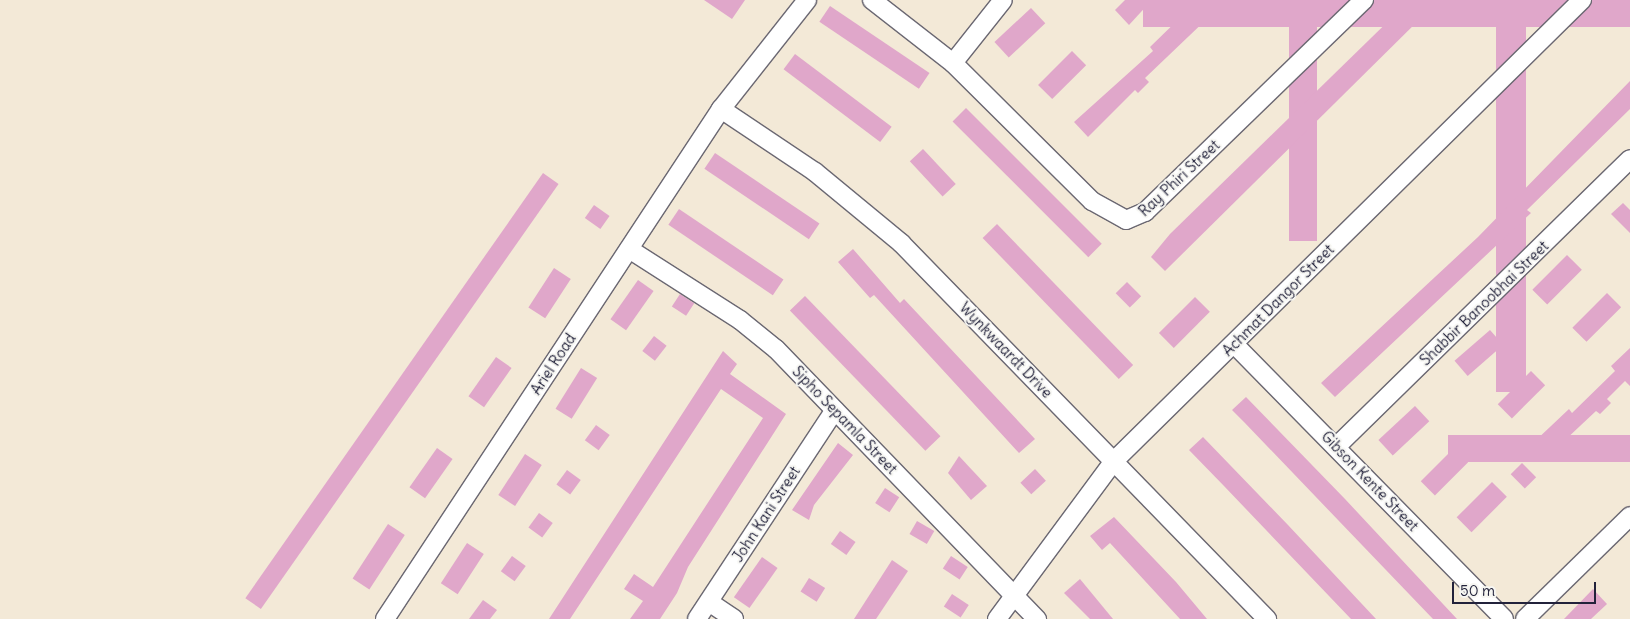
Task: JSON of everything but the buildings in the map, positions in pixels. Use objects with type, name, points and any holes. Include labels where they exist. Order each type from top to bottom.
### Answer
[{"type":"street","name":"Ariel Road","points":[[385,619],[721,109],[807,0]]},
{"type":"street","name":"Ray Phiri Street","points":[[872,0],[953,63],[1092,200],[1126,220],[1145,212],[1364,0]]},
{"type":"street","points":[[953,63],[1003,0]]},
{"type":"street","name":"Achmat Dangor Street","points":[[997,619],[1013,594],[1114,461],[1582,0]]},
{"type":"street","name":"Wynkwaardt Drive","points":[[721,109],[867,212],[1114,461],[1266,619]]},
{"type":"street","name":"Shabbir Banoobhai Street","points":[[1337,446],[1630,159]]},
{"type":"street","name":"Sipho Sepamla Street","points":[[629,250],[740,320],[836,410],[1037,619]]},
{"type":"street","name":"Gibson Kente Street","points":[[1234,344],[1337,446],[1504,619]]},
{"type":"street","name":"John Kani Street","points":[[697,619],[836,410]]},
{"type":"street","points":[[1525,619],[1630,516]]},
{"type":"street","points":[[709,602],[734,619]]}]
